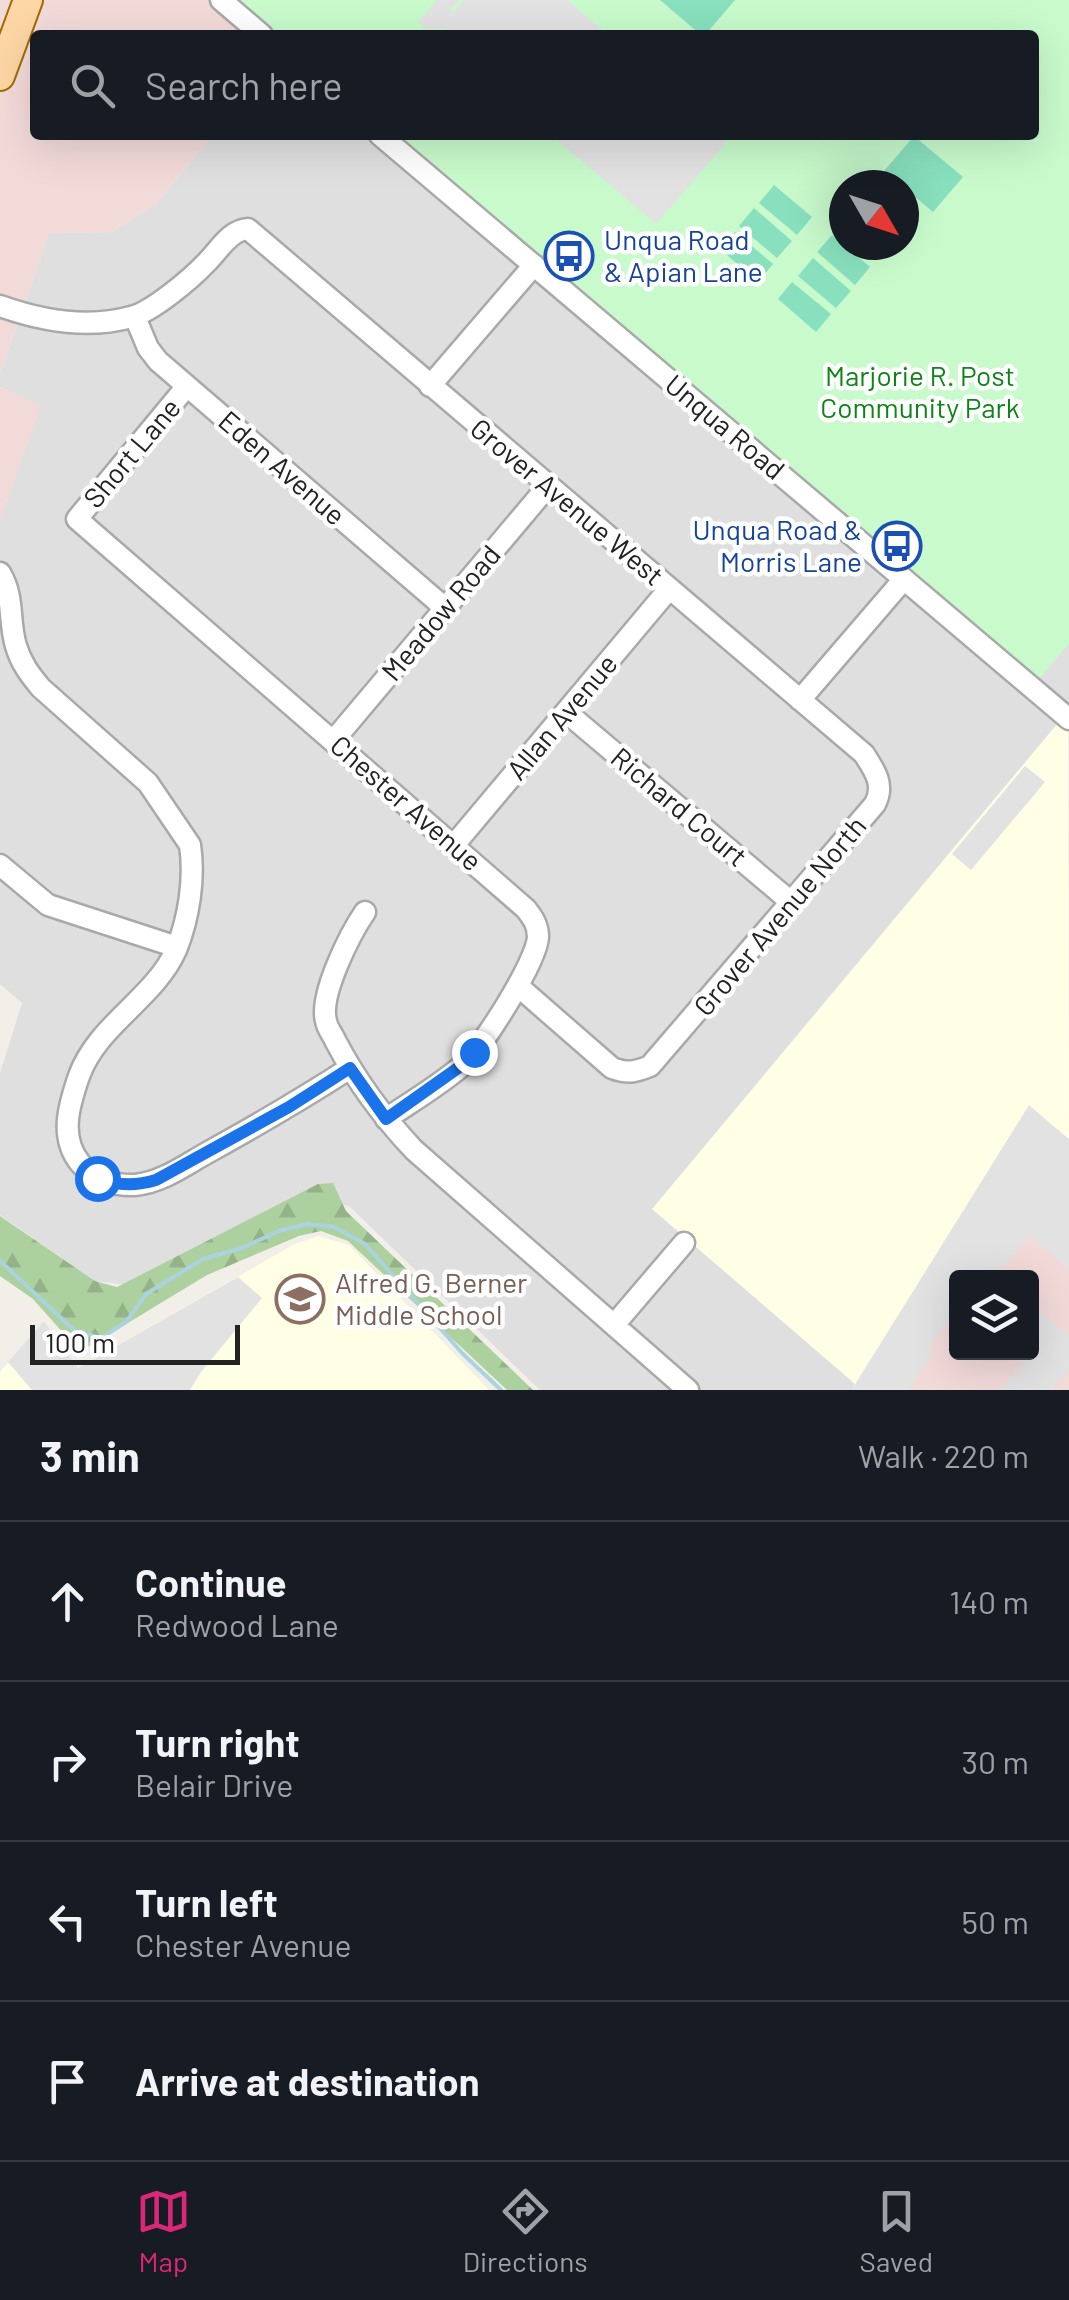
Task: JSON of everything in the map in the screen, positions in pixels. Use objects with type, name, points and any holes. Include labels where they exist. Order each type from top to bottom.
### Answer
[{"type":"main road","points":[[0,76],[28,0]]},
{"type":"street","points":[[221,0],[256,30]]},
{"type":"street","name":"Unqua Road","points":[[386,140],[1069,719]]},
{"type":"street","name":"Grover Avenue West","points":[[135,317],[186,283],[238,230],[248,228],[864,754],[877,774]]},
{"type":"street","points":[[430,386],[534,265]]},
{"type":"street","points":[[0,306],[46,320],[86,323],[135,317]]},
{"type":"street","name":"Eden Avenue","points":[[135,317],[158,361],[445,608]]},
{"type":"street","name":"Short Lane","points":[[77,518],[187,386]]},
{"type":"street","name":"Meadow Road","points":[[334,740],[548,486]]},
{"type":"street","name":"Chester Avenue","points":[[77,518],[454,845],[536,921],[536,950],[518,986],[465,1063],[386,1119]]},
{"type":"street","points":[[0,573],[10,594],[15,644],[26,670],[41,688],[148,783],[190,844],[190,897],[177,948],[166,968],[94,1046],[80,1074],[66,1123],[77,1158],[106,1182],[132,1186],[156,1180],[289,1107],[350,1068]]},
{"type":"street","points":[[800,700],[904,579]]},
{"type":"street","name":"Allan Avenue","points":[[454,845],[670,589]]},
{"type":"street","name":"Richard Court","points":[[566,712],[791,902]]},
{"type":"street","name":"Grover Avenue North","points":[[518,986],[612,1068],[634,1073],[650,1066],[875,804],[880,789],[877,774]]},
{"type":"street","points":[[0,864],[48,905],[177,948]]},
{"type":"street","points":[[365,912],[350,936],[326,996],[325,1019],[350,1068],[414,1150],[688,1390]]},
{"type":"street","points":[[614,1325],[684,1243]]},
{"type":"shaded area","points":[[0,0],[230,0],[265,30],[30,30],[30,140],[209,140],[156,204],[111,232],[49,233],[0,374]]},
{"type":"shaded area","points":[[437,0],[459,0],[450,10],[452,13],[464,0],[567,0],[602,30],[428,30],[418,22]]},
{"type":"shaded area","points":[[209,140],[395,140],[1036,682],[1069,643],[1069,711],[852,1390],[540,1390],[350,1207],[329,1198],[129,1285],[95,1281],[0,1215],[0,1073],[22,1003],[0,984],[0,520],[40,406],[0,387],[0,374],[49,233],[111,232],[156,204]]},
{"type":"shaded area","points":[[557,140],[725,140],[656,224]]},
{"type":"shaded area","points":[[0,387],[41,406],[0,520]]},
{"type":"shaded area","points":[[1068,711],[1069,1139],[1029,1106],[855,1384],[652,1209]]},
{"type":"shaded area","points":[[1025,766],[1045,782],[971,870],[952,854]]},
{"type":"shaded area","points":[[1029,1105],[1069,1139],[1069,1390],[852,1390]]},
{"type":"shaded area","points":[[1029,1105],[1069,1140],[1069,1269],[1030,1236],[1000,1270],[949,1270],[949,1321],[927,1348],[933,1354],[908,1390],[852,1390]]},
{"type":"shaded area","name":"Alfred G. Berner Middle School","points":[[318,1236],[349,1245],[489,1390],[0,1390],[0,1372],[44,1321],[78,1368],[293,1245]]},
{"type":"shaded area","points":[[238,1277],[262,1298],[190,1390],[32,1390],[8,1362],[44,1321],[78,1368]]},
{"type":"shaded area","points":[[1039,1311],[1069,1337],[1069,1369],[1051,1390],[1000,1390],[1023,1363],[1020,1360],[1039,1360]]},
{"type":"green space","name":"Marjorie R. Post Community Park","points":[[230,0],[1069,0],[1069,643],[1036,683],[395,140],[1039,140],[1039,30],[265,30]]},
{"type":"green space","points":[[660,0],[735,0],[709,30],[695,30]]},
{"type":"green space","points":[[911,140],[919,140],[963,177],[933,212],[919,200],[919,170],[885,170]]},
{"type":"green space","points":[[774,185],[812,217],[797,235],[759,203]]},
{"type":"green space","points":[[754,208],[792,241],[777,258],[739,226]]},
{"type":"green space","points":[[735,232],[773,264],[758,282],[720,249]]},
{"type":"green space","points":[[829,238],[829,260],[862,260],[870,267],[855,285],[817,252]]},
{"type":"green space","points":[[813,258],[851,291],[836,308],[798,276]]},
{"type":"green space","points":[[792,282],[831,314],[816,332],[778,299]]},
{"type":"green space","points":[[333,1183],[346,1211],[533,1390],[507,1390],[348,1241],[321,1231],[299,1236],[207,1275],[80,1352],[33,1299],[0,1276],[0,1216],[95,1281],[117,1287],[318,1184]]},
{"type":"waterway","points":[[0,1261],[75,1331],[101,1338],[126,1322],[146,1294],[203,1259],[307,1224],[334,1227],[365,1244],[463,1354],[501,1390]]},
{"type":"place","name":"Unqua Road & Apian Lane","points":[[569,256]]},
{"type":"place","name":"Unqua Road & Morris Lane","points":[[897,546]]},
{"type":"place","name":"Alfred G. Berner Middle School","points":[[300,1299]]},
{"type":"route","points":[[97,1178],[132,1186],[156,1180],[289,1107],[350,1068],[386,1119],[465,1063],[474,1052]]}]
